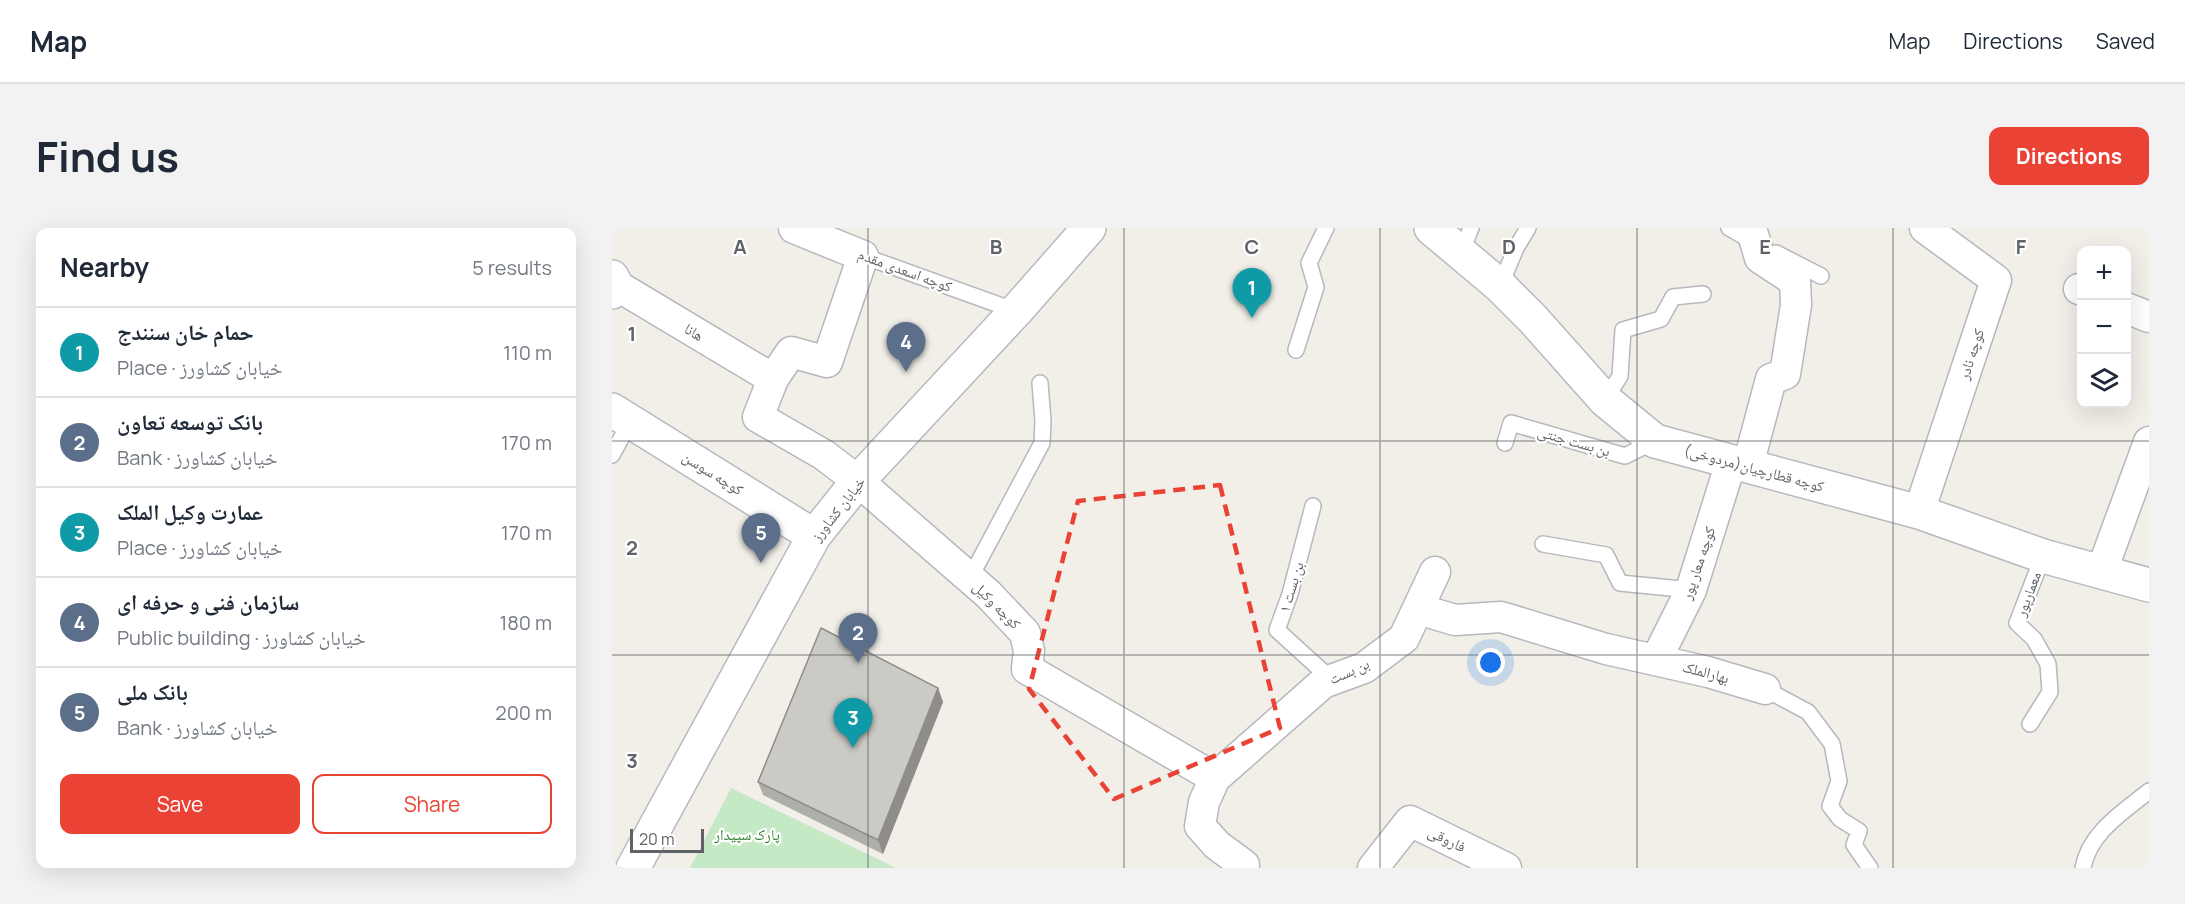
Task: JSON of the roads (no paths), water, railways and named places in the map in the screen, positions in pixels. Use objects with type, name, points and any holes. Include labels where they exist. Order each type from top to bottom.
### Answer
[{"type":"street","name":"کوچه اسعدی مقدم","points":[[794,228],[863,256]]},
{"type":"street","name":"خیابان کشاورز","points":[[633,868],[814,536],[858,481],[1016,311],[1089,228]]},
{"type":"street","name":"کوچه قطارچیان(مردوخی)","points":[[1431,228],[1466,241],[1500,286],[1532,318],[1605,400],[1655,441],[1919,512],[2043,556],[2149,585]]},
{"type":"street","name":"کوچه نادر","points":[[1919,512],[1996,280],[1925,228]]},
{"type":"street","name":"کوچه معار پور","points":[[1656,660],[1691,590],[1771,380],[1785,374],[1796,305],[1795,281],[1760,258],[1754,235]]},
{"type":"street","points":[[858,481],[824,455],[758,417],[773,379],[792,352],[827,362],[863,256]]},
{"type":"street","name":"هانا","points":[[613,285],[773,379]]},
{"type":"street","points":[[2131,310],[2149,317]]},
{"type":"street","name":"کوچه سوسن","points":[[621,416],[814,536]]},
{"type":"street","points":[[2101,573],[2149,442]]},
{"type":"street","name":"کوچه وکیل","points":[[858,481],[988,594],[1025,633],[1029,651],[1027,669],[1215,778]]},
{"type":"street","name":"بن بست","points":[[1215,778],[1323,683],[1364,668],[1404,638],[1435,572]]},
{"type":"street","name":"بهارالملک","points":[[1418,609],[1455,620],[1501,618],[1606,649],[1765,689]]},
{"type":"street","points":[[1215,778],[1204,802],[1200,826],[1217,845],[1246,867]]},
{"type":"street","name":"فاروقی","points":[[1373,868],[1410,821],[1506,868]]},
{"type":"lane","points":[[1296,350],[1316,287],[1308,263],[1326,228]]},
{"type":"lane","points":[[1500,286],[1516,248],[1528,228]]},
{"type":"lane","points":[[1729,228],[1754,235],[1821,276]]},
{"type":"lane","name":"کوچه اسعدی مقدم","points":[[863,256],[1016,311]]},
{"type":"lane","points":[[1605,400],[1620,376],[1623,330],[1661,319],[1673,297],[1703,294]]},
{"type":"lane","points":[[970,578],[1042,442],[1040,383]]},
{"type":"lane","points":[[612,454],[621,416]]},
{"type":"lane","name":"بن بست جنتی","points":[[1505,443],[1511,423],[1624,456],[1655,441]]},
{"type":"lane","name":"بن بست ۱","points":[[1313,506],[1290,594],[1277,630],[1332,680]]},
{"type":"lane","points":[[1543,544],[1606,555],[1620,583],[1691,590]]},
{"type":"lane","name":"معمارپور","points":[[2030,724],[2050,692],[2048,664],[2034,639],[2017,623],[2043,556]]},
{"type":"lane","name":"بهارالملک","points":[[1765,689],[1808,712],[1832,744],[1839,781],[1830,806],[1840,819],[1859,831],[1854,845],[1870,868]]},
{"type":"lane","points":[[2083,868],[2085,855],[2107,825],[2149,791]]},
{"type":"place","name":"حمام خان سنندج","points":[[1252,318]]},
{"type":"place","name":"سازمان فنی و حرفه ای","points":[[906,372]]},
{"type":"place","name":"بانک ملی","points":[[761,563]]},
{"type":"place","name":"بانک توسعه تعاون","points":[[858,663]]},
{"type":"place","name":"عمارت وکیل الملک","points":[[853,748]]},
{"type":"park label","name":"پارک سپیدار","points":[[747,834]]}]
